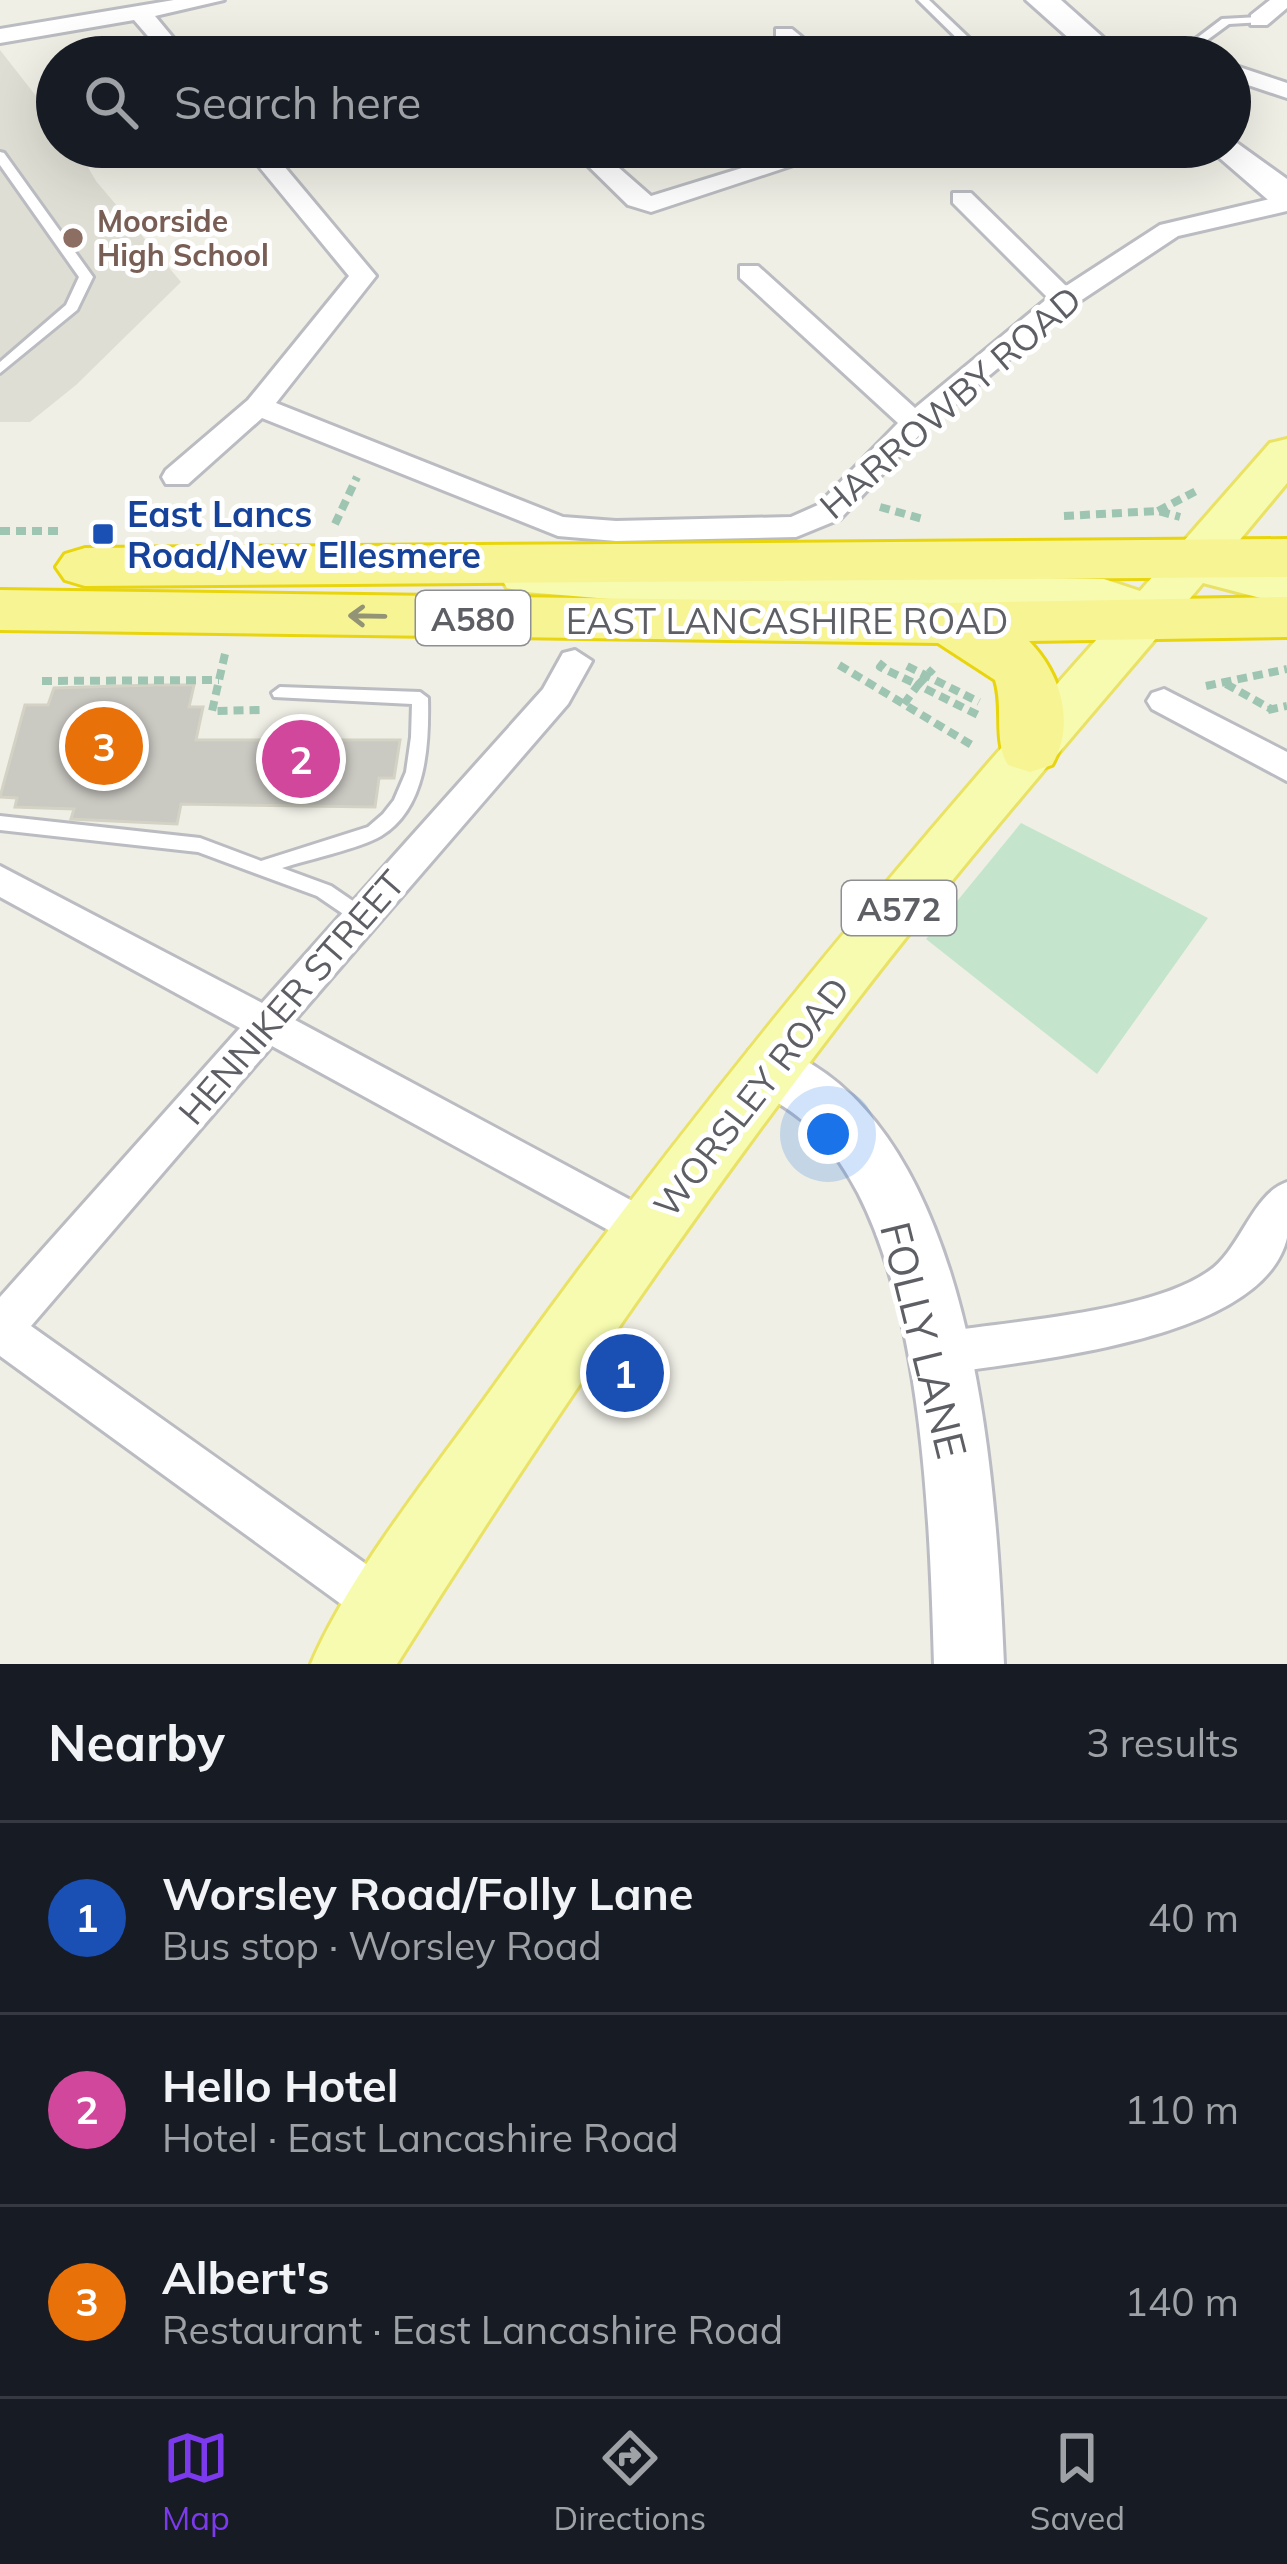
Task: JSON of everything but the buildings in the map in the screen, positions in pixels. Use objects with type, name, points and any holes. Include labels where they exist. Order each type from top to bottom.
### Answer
[{"type":"highway","name":"EAST LANCASHIRE ROAD","points":[[5,601],[437,566],[1208,525],[1287,558]]},
{"type":"highway","name":"EAST LANCASHIRE ROAD","points":[[5,601],[940,646],[1140,618],[1287,617]]},
{"type":"highway","points":[[940,646],[989,642],[1024,670],[1034,705],[1021,759]]},
{"type":"main road","points":[[1042,0],[1084,36]]},
{"type":"main road","points":[[1249,168],[1287,200]]},
{"type":"main road","name":"WORSLEY ROAD","points":[[369,1636],[649,1231],[769,1067],[1140,618],[1208,525],[1287,453]]},
{"type":"main road","points":[[1208,525],[1226,575],[1287,588]]},
{"type":"main road","points":[[437,566],[694,589],[1104,596],[1131,607],[1140,618]]},
{"type":"main road","name":"FOLLY LANE","points":[[769,1067],[838,1115],[874,1164],[913,1268],[935,1354],[960,1502],[969,1664]]},
{"type":"street","points":[[0,36],[213,0]]},
{"type":"street","points":[[140,14],[159,36]]},
{"type":"street","points":[[1251,78],[1287,91]]},
{"type":"street","points":[[177,477],[259,406],[363,276],[273,168]]},
{"type":"street","points":[[604,168],[638,200],[651,204],[768,168]]},
{"type":"street","points":[[962,198],[1064,299]]},
{"type":"street","name":"HARROWBY ROAD","points":[[259,406],[573,530],[781,529],[820,518],[915,423],[1064,299],[1169,230],[1287,200]]},
{"type":"street","points":[[749,272],[915,423]]},
{"type":"street","name":"HENNIKER STREET","points":[[0,1329],[556,696],[575,661]]},
{"type":"street","points":[[1175,692],[1237,706],[1287,768]]},
{"type":"street","points":[[0,880],[649,1231]]},
{"type":"street","points":[[935,1354],[1076,1330],[1205,1298],[1250,1260],[1285,1208]]},
{"type":"street","points":[[0,1329],[369,1636]]},
{"type":"lane","points":[[923,0],[961,36]]},
{"type":"lane","points":[[1206,36],[1226,21],[1276,10]]},
{"type":"lane","points":[[0,156],[86,278],[71,308],[0,369]]},
{"type":"lane","points":[[266,866],[374,832],[388,821],[404,804],[421,742],[420,698],[280,693]]},
{"type":"lane","points":[[0,823],[200,844],[324,891],[362,917]]},
{"type":"path","points":[[335,524],[354,482],[378,451]]},
{"type":"path","points":[[844,498],[927,520]]},
{"type":"path","points":[[1158,511],[1208,525]]},
{"type":"path","points":[[1051,516],[1158,511],[1208,525]]},
{"type":"path","points":[[904,704],[940,646]]},
{"type":"path","points":[[202,654],[249,654]]},
{"type":"path","points":[[225,654],[212,711],[258,711],[280,693]]},
{"type":"path","points":[[889,657],[997,711],[987,719],[918,686],[880,667],[889,657]]},
{"type":"path","points":[[834,662],[904,704],[1021,759]]},
{"type":"path","points":[[1237,706],[1287,669]]},
{"type":"path","points":[[42,680],[219,680]]},
{"type":"path","points":[[1175,692],[1237,706],[1287,706]]},
{"type":"shaded area","name":"Moorside High School","points":[[0,50],[36,96],[36,168],[88,168],[181,282],[76,385],[30,422],[0,422]]},
{"type":"green space","points":[[1021,823],[1208,918],[1097,1074],[926,939]]},
{"type":"place","name":"Moorside High School","points":[[73,238]]},
{"type":"place","name":"East Lancs Road/New Ellesmere","points":[[103,534]]},
{"type":"place","name":"Albert's","points":[[104,746]]},
{"type":"place","name":"Hello Hotel","points":[[301,759]]},
{"type":"place","name":"Worsley Road/Folly Lane","points":[[625,1373]]}]
